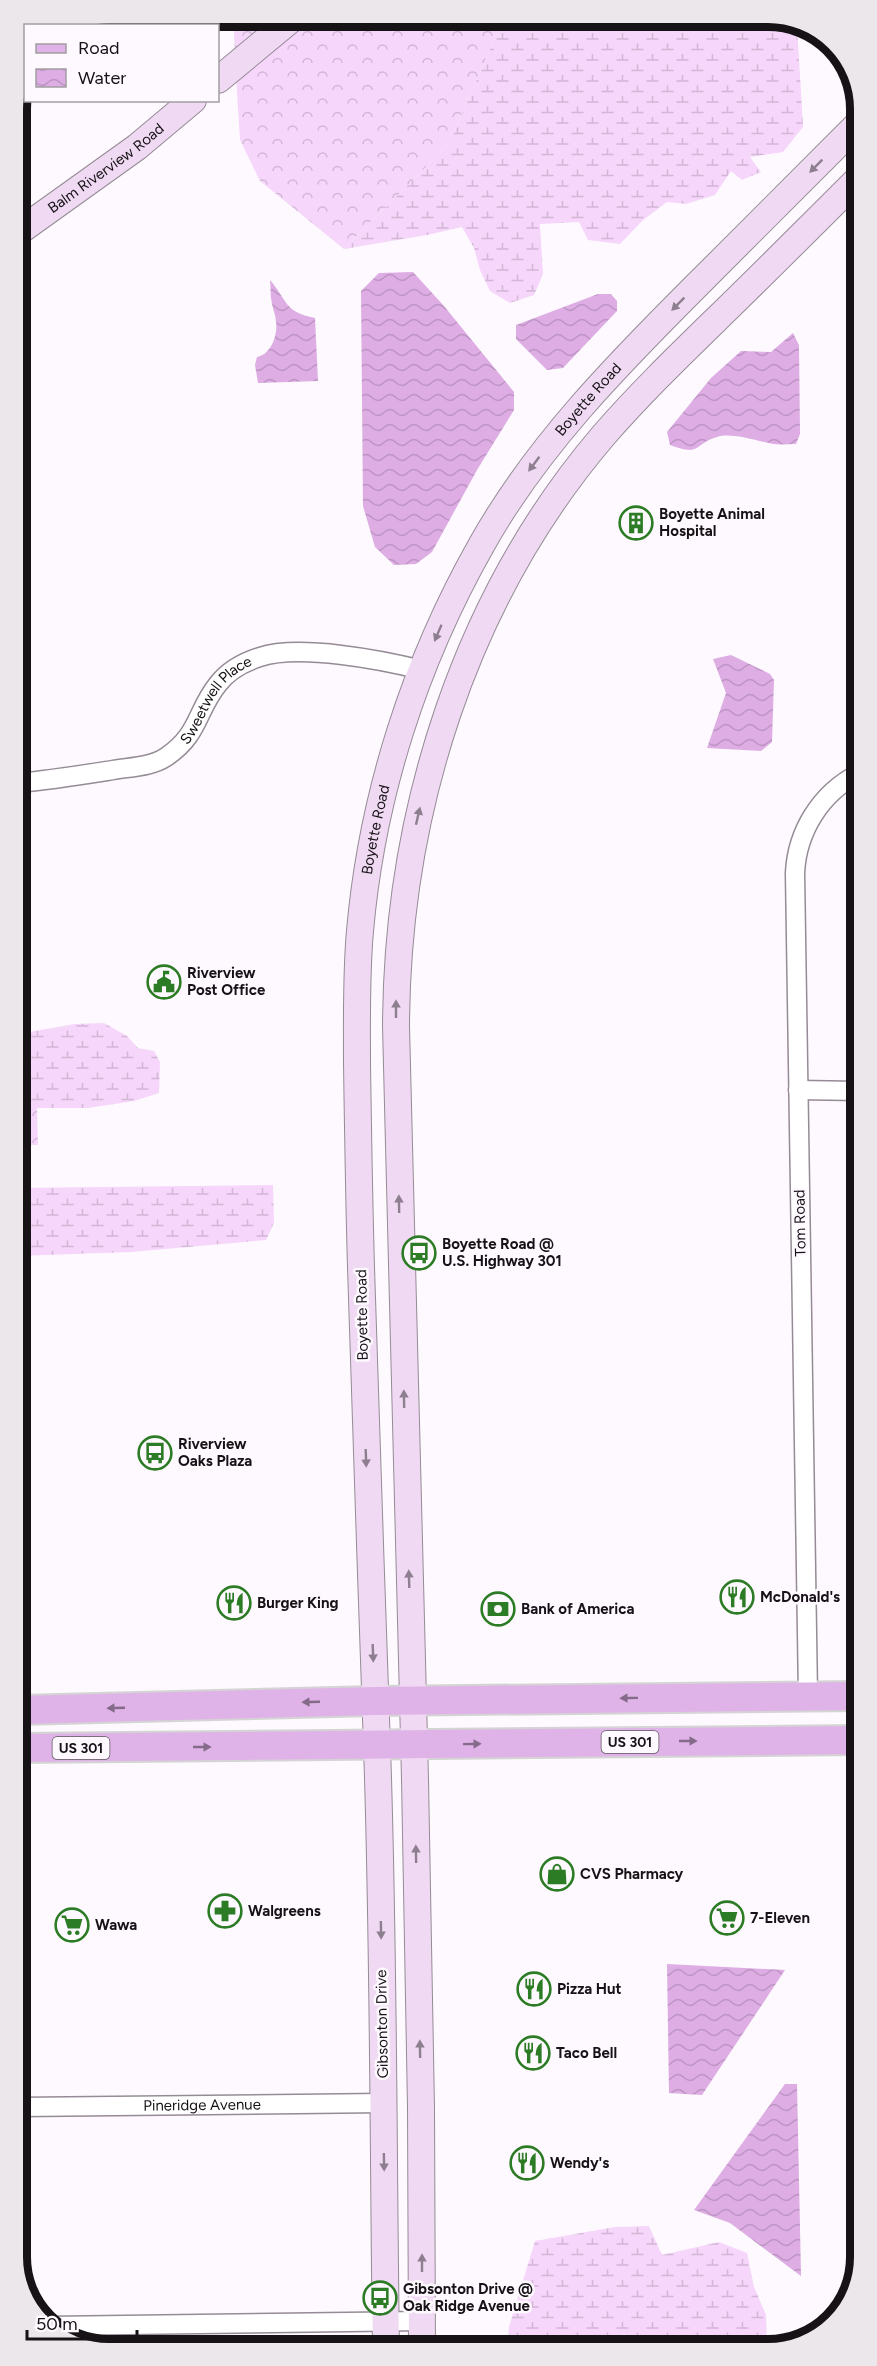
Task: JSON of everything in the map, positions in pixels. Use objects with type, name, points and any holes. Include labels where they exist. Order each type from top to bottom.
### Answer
[{"type":"main road","points":[[219,78],[281,27]]},
{"type":"main road","name":"Balm Riverview Road","points":[[27,226],[137,147],[191,102]]},
{"type":"main road","name":"Boyette Road","points":[[375,1701],[357,1126],[357,972],[365,882],[374,833],[396,747],[422,670],[446,614],[482,543],[532,466],[581,406],[659,323],[850,131]]},
{"type":"main road","points":[[422,2339],[421,2096],[398,1161],[396,984],[401,921],[413,840],[438,744],[471,652],[508,577],[543,518],[604,436],[684,352],[850,187]]},
{"type":"main road","points":[[27,1710],[412,1700],[850,1696]]},
{"type":"main road","name":"Gibsonton Drive","points":[[375,1701],[384,2103],[386,2339]]},
{"type":"main road","name":"US 301","points":[[27,1748],[850,1740]]},
{"type":"street","name":"Sweetwell Place","points":[[27,782],[142,765],[163,759],[180,746],[193,731],[216,687],[226,675],[261,656],[293,653],[353,657],[422,670]]},
{"type":"street","name":"Tom Road","points":[[808,1696],[794,882],[797,854],[805,829],[819,806],[840,785],[850,779]]},
{"type":"street","points":[[798,1090],[850,1091]]},
{"type":"street","name":"Pineridge Avenue","points":[[27,2107],[384,2103]]},
{"type":"street","points":[[65,2326],[422,2321]]},
{"type":"green space","points":[[234,27],[270,27],[235,55]]},
{"type":"green space","points":[[295,27],[500,27],[449,144],[344,249],[260,181],[240,140],[236,75]]},
{"type":"green space","points":[[500,27],[773,27],[797,33],[803,127],[783,152],[750,157],[761,172],[742,180],[731,171],[715,195],[686,204],[667,202],[642,221],[620,244],[588,240],[579,222],[540,224],[543,274],[534,295],[510,303],[490,291],[480,270],[474,248],[462,227],[344,249],[449,144]]},
{"type":"green space","points":[[27,1018],[29,1032],[75,1024],[104,1023],[127,1036],[138,1048],[154,1051],[160,1062],[159,1093],[134,1101],[88,1108],[27,1108]]},
{"type":"green space","points":[[27,1108],[37,1108],[38,1145],[27,1145]]},
{"type":"green space","points":[[273,1185],[274,1223],[266,1240],[131,1252],[27,1256],[27,1188]]},
{"type":"green space","points":[[649,2226],[662,2255],[719,2242],[747,2253],[754,2287],[766,2315],[767,2339],[628,2339],[624,2334],[620,2339],[508,2339],[509,2327],[535,2241],[615,2227]]},
{"type":"water","points":[[413,272],[444,306],[514,392],[514,410],[477,470],[432,552],[416,564],[394,565],[375,547],[363,506],[361,291],[379,273]]},
{"type":"water","points":[[270,280],[292,309],[315,318],[318,381],[258,383],[255,365],[257,357],[266,353],[270,348],[276,333]]},
{"type":"water","points":[[598,294],[611,294],[617,301],[617,311],[563,368],[547,370],[516,339],[516,325]]},
{"type":"water","points":[[793,333],[799,345],[800,434],[796,444],[773,444],[723,436],[709,440],[693,450],[670,445],[667,432],[711,378],[741,351],[771,352]]},
{"type":"water","points":[[731,655],[770,674],[774,680],[772,742],[761,751],[707,748],[726,693],[713,659]]},
{"type":"water","points":[[667,1964],[785,1970],[702,2095],[669,2093]]},
{"type":"water","points":[[785,2084],[797,2084],[801,2276],[730,2223],[694,2210]]},
{"type":"place","name":"Boyette Animal Hospital","points":[[636,523]]},
{"type":"place","name":"Riverview Post Office","points":[[164,982]]},
{"type":"place","name":"Boyette Road @ U.S. Highway 301","points":[[419,1253]]},
{"type":"place","name":"Riverview Oaks Plaza","points":[[155,1453]]},
{"type":"place","name":"McDonald's","points":[[737,1597]]},
{"type":"place","name":"Burger King","points":[[234,1603]]},
{"type":"place","name":"Bank of America","points":[[498,1609]]},
{"type":"place","name":"CVS Pharmacy","points":[[557,1874]]},
{"type":"place","name":"Walgreens","points":[[225,1911]]},
{"type":"place","name":"7-Eleven","points":[[727,1918]]},
{"type":"place","name":"Wawa","points":[[72,1925]]},
{"type":"place","name":"Pizza Hut","points":[[534,1989]]},
{"type":"place","name":"Taco Bell","points":[[533,2053]]},
{"type":"place","name":"Wendy's","points":[[527,2163]]},
{"type":"place","name":"Gibsonton Drive @ Oak Ridge Avenue","points":[[380,2298]]}]
